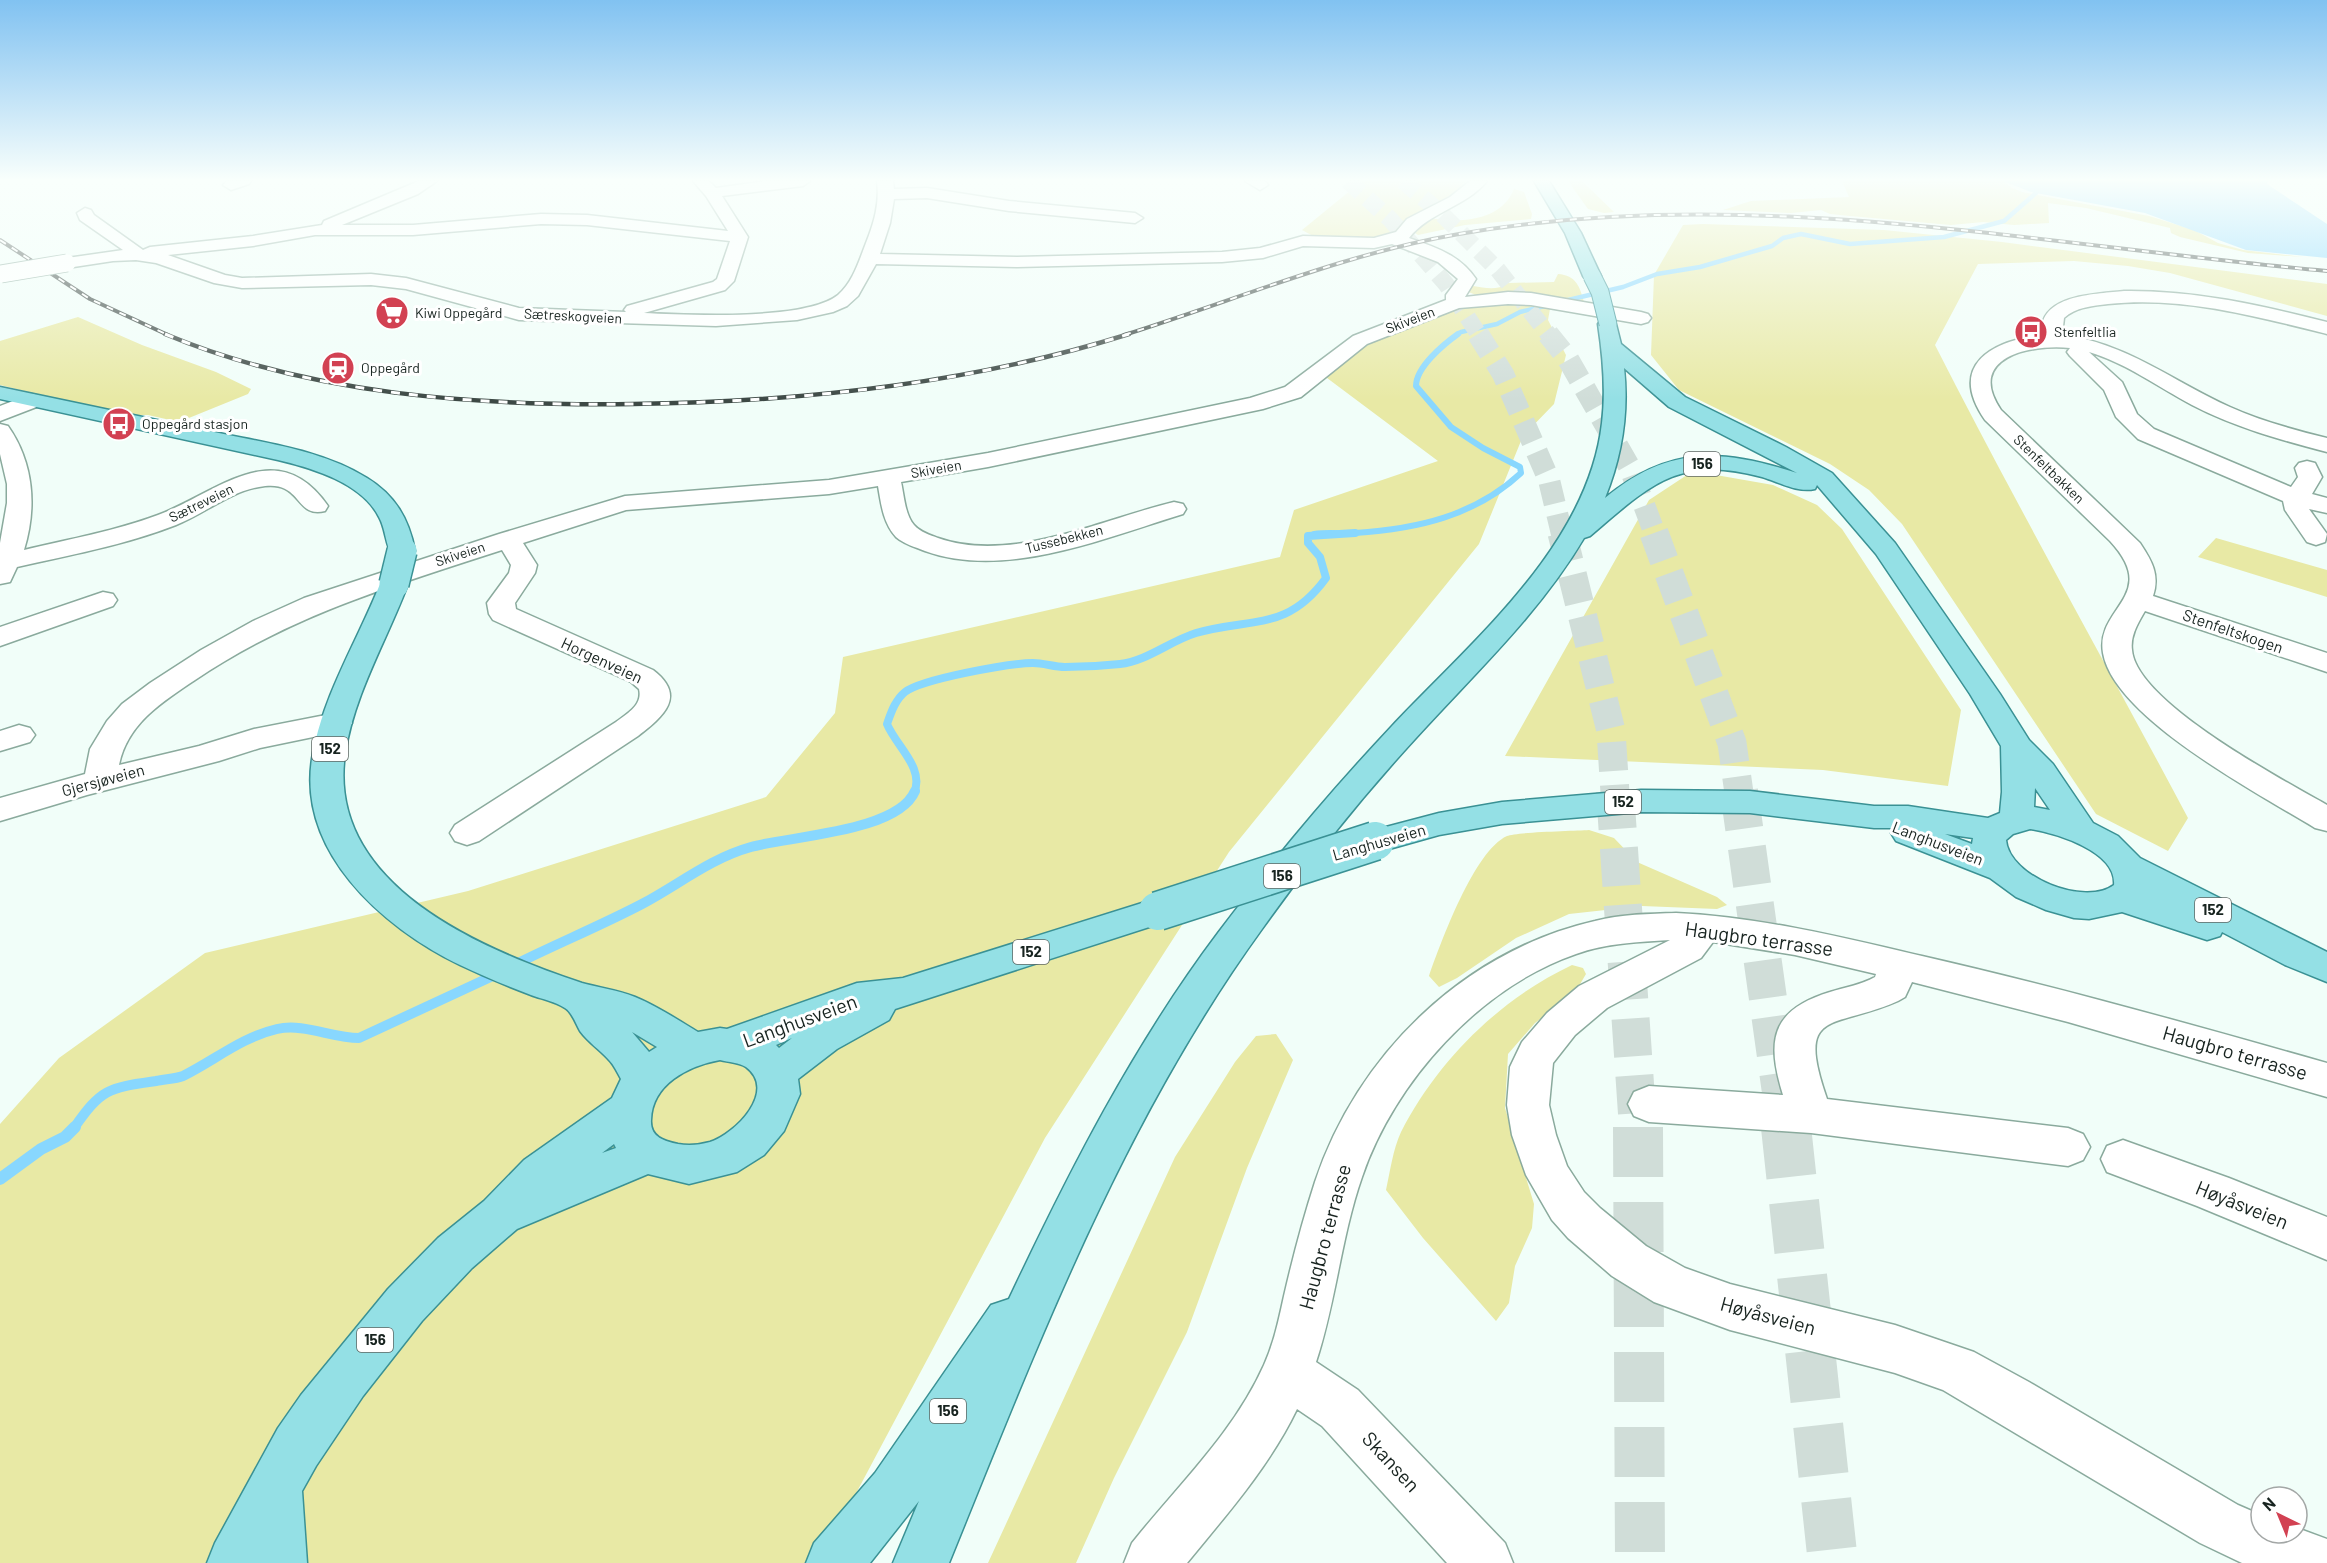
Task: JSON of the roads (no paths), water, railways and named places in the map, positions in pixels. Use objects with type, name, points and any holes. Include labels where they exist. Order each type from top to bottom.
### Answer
[{"type":"main road","name":"156","points":[[921,1563],[1055,1254],[1102,1155],[1187,1004],[1229,945],[1340,803],[1509,618],[1570,540],[1599,482],[1613,438],[1616,390],[1608,324],[1600,292],[1582,254]]},
{"type":"main road","name":"156","points":[[1612,347],[1677,402],[1803,465],[1824,478],[1886,549],[1985,694],[2017,746],[2041,771],[2081,831]]},
{"type":"main road","name":"152","points":[[0,393],[285,454],[316,464],[363,486],[382,501],[399,527],[402,551],[394,584],[344,698],[334,732],[327,769],[330,804],[350,855],[361,871],[393,905],[444,940],[597,1008],[642,1018],[693,1049]]},
{"type":"main road","name":"156","points":[[1570,540],[1649,477],[1677,467],[1722,464],[1766,471],[1808,485],[1849,506]]},
{"type":"main road","name":"156","points":[[2004,825],[2019,792],[2017,746]]},
{"type":"main road","name":"Langhusveien","points":[[777,1073],[823,1038],[903,993],[1375,841],[1439,824],[1502,813],[1630,801],[1749,802],[1874,818],[1908,817],[2004,825],[2047,820],[2081,831],[2108,847],[2125,883],[2246,941],[2313,962]]},
{"type":"main road","name":"Langhusveien","points":[[1874,818],[2002,869],[2033,891],[2074,905],[2110,904],[2125,883]]},
{"type":"main road","name":"Langhusveien","points":[[2002,869],[1989,847],[1989,838],[2004,825]]},
{"type":"main road","name":"Langhusveien","points":[[733,1044],[857,998],[903,993]]},
{"type":"main road","name":"152","points":[[597,1008],[615,1038],[637,1094]]},
{"type":"main road","name":"152","points":[[648,1155],[631,1135],[628,1123],[637,1094],[659,1067],[693,1049],[706,1045],[733,1044],[765,1057],[777,1073]]},
{"type":"main road","points":[[648,1155],[664,1162],[682,1165],[703,1163],[723,1157],[742,1147],[770,1119],[777,1103],[779,1088],[777,1073]]},
{"type":"main road","name":"156","points":[[236,1563],[275,1487],[319,1413],[374,1341],[455,1252],[500,1215],[540,1174],[637,1094]]},
{"type":"main road","name":"156","points":[[500,1215],[550,1196],[591,1176],[648,1155]]},
{"type":"main road","name":"156","points":[[834,1563],[894,1492],[1055,1254]]},
{"type":"main road","points":[[275,1487],[279,1563]]},
{"type":"street","points":[[134,255],[140,254]]},
{"type":"street","points":[[607,317],[719,286],[725,281],[730,271],[735,254]]},
{"type":"street","name":"Sætreskogveien","points":[[1,274],[134,255],[160,258],[234,282],[268,284],[348,279],[379,280],[408,285],[522,314],[728,321],[817,310],[846,298],[871,254]]},
{"type":"street","points":[[869,260],[928,258],[1017,262],[1222,257],[1253,254]]},
{"type":"street","name":"Skiveien","points":[[1434,254],[1462,270],[1467,279],[1465,285],[1455,295],[1456,303]]},
{"type":"street","points":[[2053,340],[2051,324],[2062,310],[2090,301],[2135,296],[2181,298],[2232,305],[2327,328]]},
{"type":"street","name":"Skiveien","points":[[100,780],[106,749],[124,720],[161,689],[211,656],[263,627],[314,604],[508,539],[625,503],[800,491],[888,478],[1102,437],[1278,398],[1308,382],[1360,340],[1456,303],[1508,298],[1531,299],[1641,318]]},
{"type":"street","name":"Stenfeltbakken","points":[[2327,445],[2296,437],[2224,412],[2199,401],[2120,356],[2083,345],[2053,340],[2016,345],[1994,357],[1982,376],[1981,395],[1988,408],[2116,533],[2136,556],[2144,575],[2144,584],[2138,600],[2120,627],[2117,646],[2121,665],[2142,694],[2183,730],[2327,820]]},
{"type":"street","points":[[2077,352],[2114,387],[2127,417],[2146,434],[2295,497],[2327,506]]},
{"type":"street","points":[[0,414],[31,400]]},
{"type":"street","name":"Sætreveien","points":[[2,438],[14,457],[19,484],[17,522],[4,569]]},
{"type":"street","points":[[2295,497],[2307,485],[2310,477],[2307,468]]},
{"type":"street","name":"Sætreveien","points":[[4,569],[165,520],[216,494],[256,480],[275,478],[291,481],[304,490],[316,506]]},
{"type":"street","name":"Tussebekken","points":[[888,478],[896,514],[904,531],[928,544],[956,552],[994,553],[1044,546],[1174,509]]},
{"type":"street","points":[[2295,497],[2297,510],[2316,537]]},
{"type":"street","name":"Horgenveien","points":[[467,833],[627,729],[647,714],[653,706],[656,695],[652,685],[642,676],[503,614],[501,603],[522,573],[524,565],[508,539]]},
{"type":"street","points":[[0,637],[103,600]]},
{"type":"street","name":"Stenfeltskogen","points":[[2138,600],[2327,663]]},
{"type":"street","name":"Gjersjøveien","points":[[0,810],[100,780],[208,754],[273,751],[334,732]]},
{"type":"street","name":"Haugbro terrasse","points":[[1152,1563],[1221,1480],[1251,1439],[1287,1372],[1303,1319],[1332,1195],[1347,1154],[1368,1113],[1394,1074],[1430,1034],[1474,994],[1518,964],[1556,945],[1597,934],[1648,927],[1703,928],[1765,935],[1867,956],[2016,992],[2327,1080]]},
{"type":"street","name":"Høyåsveien","points":[[1703,928],[1688,948],[1615,984],[1576,1010],[1547,1040],[1531,1067],[1528,1105],[1541,1159],[1558,1192],[1584,1223],[1629,1262],[1650,1276],[1694,1296],[1770,1318],[1895,1348],[1956,1370],[2011,1400],[2219,1524],[2253,1540],[2318,1563]]},
{"type":"street","points":[[1811,1115],[1795,1061],[1795,1033],[1812,1015],[1828,1007],[1879,994],[1891,986],[1898,964]]},
{"type":"street","points":[[1648,1104],[1811,1115],[2068,1147]]},
{"type":"street","name":"Høyåsveien","points":[[2123,1159],[2214,1192],[2327,1239]]},
{"type":"street","name":"Skansen","points":[[1287,1372],[1340,1408],[1485,1563]]},
{"type":"water","points":[[2286,254],[2327,254],[2327,258]]},
{"type":"waterway","points":[[1564,301],[1623,287],[1657,274],[1700,267],[1745,254]]},
{"type":"waterway","points":[[1456,335],[1497,324],[1520,312],[1549,305]]},
{"type":"waterway","points":[[1314,534],[1378,531],[1423,524],[1444,518],[1484,500],[1521,473],[1520,467],[1483,448],[1451,427],[1416,386],[1417,379],[1426,364],[1458,334]]},
{"type":"waterway","points":[[914,792],[916,775],[913,766],[887,724],[896,703],[905,692],[947,677],[1006,666],[1033,663],[1079,667],[1130,662],[1196,633],[1267,620],[1282,615],[1297,607],[1326,578],[1320,557],[1308,543],[1308,536],[1355,533]]},
{"type":"waterway","points":[[514,965],[642,904],[722,858],[751,847],[866,824],[888,816],[905,805],[914,792]]},
{"type":"waterway","points":[[74,1128],[92,1105],[108,1092],[116,1088],[183,1076],[252,1037],[277,1029],[297,1028],[359,1038],[497,974]]},
{"type":"waterway","points":[[0,1179],[41,1149],[65,1137],[74,1128]]},
{"type":"tunnel","points":[[1420,254],[1446,284],[1479,335]]},
{"type":"tunnel","points":[[1482,254],[1498,270],[1549,335]]},
{"type":"tunnel","points":[[1478,334],[1503,374],[1549,480],[1562,534]]},
{"type":"tunnel","points":[[1548,334],[1568,359],[1630,468],[1655,534]]},
{"type":"tunnel","points":[[1562,533],[1611,731],[1615,793]]},
{"type":"tunnel","points":[[1654,533],[1732,743],[1739,793]]},
{"type":"tunnel","points":[[1615,791],[1638,1128]]},
{"type":"tunnel","points":[[1739,791],[1786,1128]]},
{"type":"tunnel","points":[[1638,1127],[1640,1563]]},
{"type":"tunnel","points":[[1786,1127],[1833,1563]]},
{"type":"railway","points":[[21,254],[90,299],[168,335]]},
{"type":"railway","points":[[1124,335],[1370,254]]},
{"type":"railway","points":[[2168,254],[2327,271]]},
{"type":"railway","points":[[165,334],[221,355],[278,371],[336,383],[395,393],[454,399],[574,404],[759,399],[884,387],[1008,366],[1129,334]]},
{"type":"place","name":"Kiwi Oppegård","points":[[392,313]]},
{"type":"place","name":"Stenfeltlia","points":[[2031,332]]},
{"type":"place","name":"Oppegård","points":[[338,368]]},
{"type":"place","name":"Oppegård stasjon","points":[[119,424]]}]
